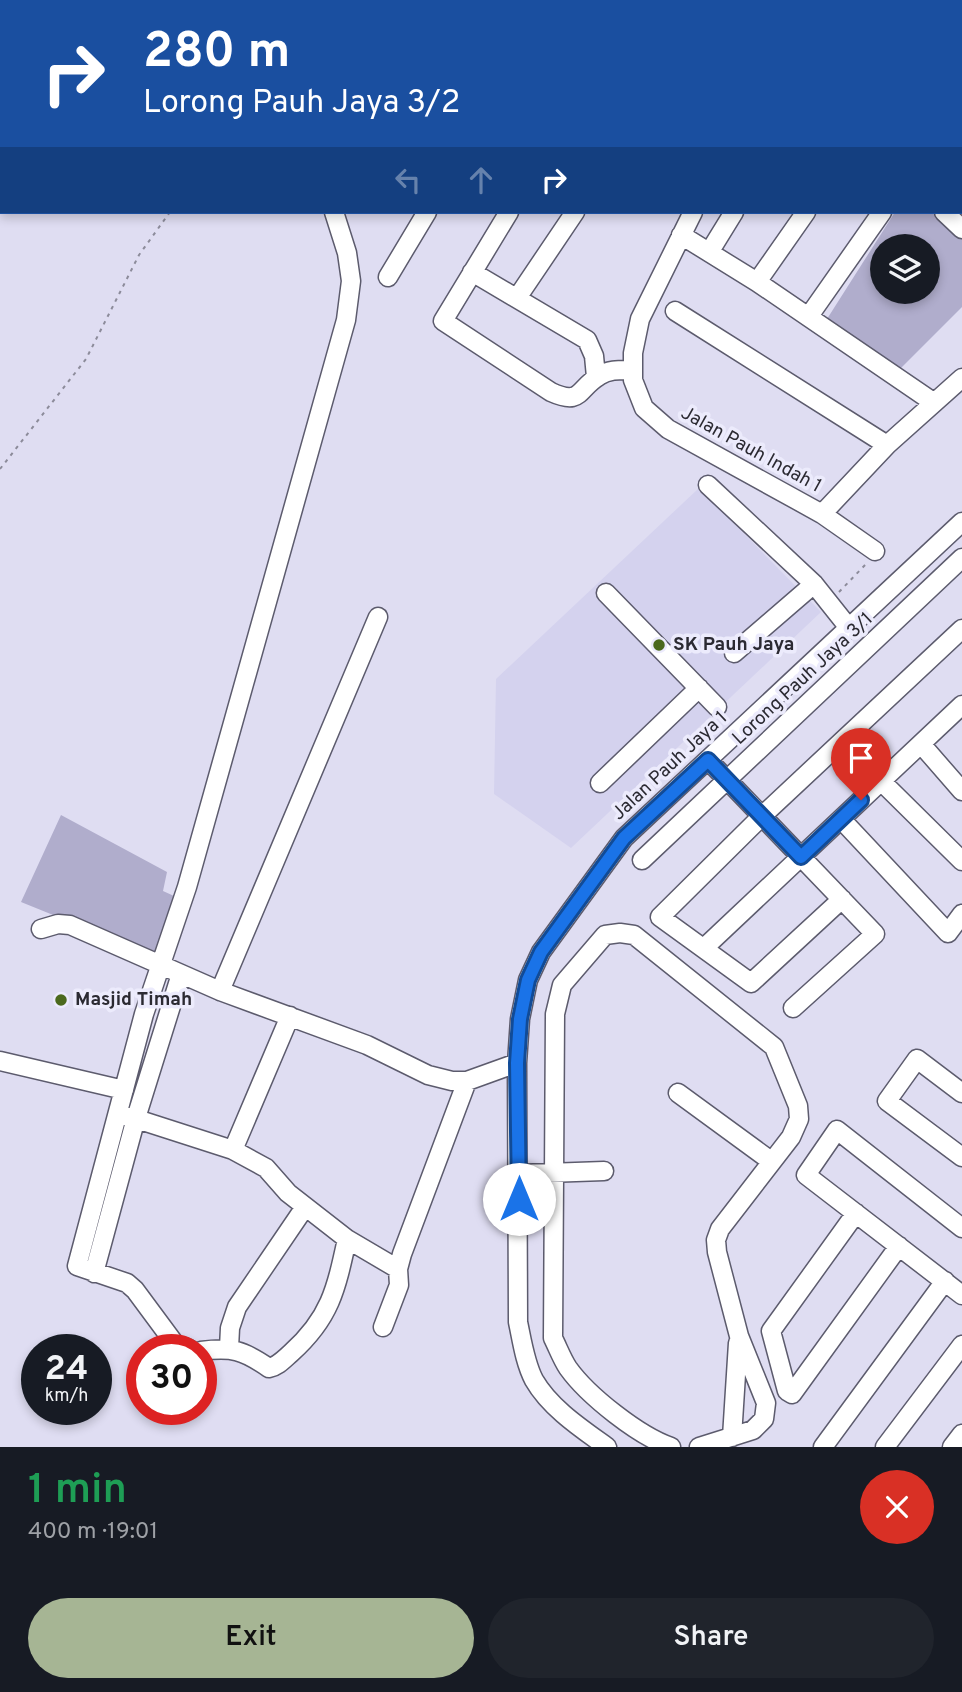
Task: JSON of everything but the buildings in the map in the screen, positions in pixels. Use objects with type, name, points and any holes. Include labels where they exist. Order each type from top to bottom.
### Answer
[{"type":"street","points":[[168,1334],[127,1283],[77,1266],[124,1090],[160,964],[187,887],[346,320],[351,281],[347,253],[335,214]]},
{"type":"street","points":[[388,277],[426,214]]},
{"type":"street","points":[[508,214],[443,321],[564,398],[580,395],[596,377],[616,370],[633,370]]},
{"type":"street","points":[[517,298],[574,214]]},
{"type":"street","name":"Jalan Pauh Indah 1","points":[[692,214],[640,319],[632,353],[633,380],[644,408],[668,429],[822,514],[875,551]]},
{"type":"street","points":[[710,251],[733,214]]},
{"type":"street","points":[[757,282],[805,214]]},
{"type":"street","points":[[810,316],[880,214]]},
{"type":"street","points":[[946,214],[962,229]]},
{"type":"street","points":[[681,235],[810,316],[933,402]]},
{"type":"street","points":[[472,272],[586,340],[594,356],[596,377]]},
{"type":"street","points":[[675,312],[887,445]]},
{"type":"street","points":[[822,514],[887,445],[962,378]]},
{"type":"street","points":[[708,485],[814,584],[849,628]]},
{"type":"street","points":[[956,528],[962,547]]},
{"type":"street","name":"Jalan Pauh Jaya 1","points":[[607,1447],[583,1440],[534,1381],[518,1322],[517,1063],[520,1019],[528,980],[541,952],[624,838],[956,528]]},
{"type":"street","name":"Lorong Pauh Jaya 3/1","points":[[642,860],[962,558]]},
{"type":"street","points":[[734,653],[814,584]]},
{"type":"street","points":[[606,593],[717,707]]},
{"type":"street","points":[[220,991],[378,617]]},
{"type":"street","points":[[842,899],[751,983],[660,917],[762,816],[962,629]]},
{"type":"street","points":[[600,783],[699,688]]},
{"type":"street","points":[[704,948],[961,707]]},
{"type":"street","points":[[921,744],[962,791]]},
{"type":"street","points":[[708,760],[875,934],[793,1008]]},
{"type":"street","points":[[881,781],[962,861]]},
{"type":"street","points":[[841,819],[948,933],[962,914]]},
{"type":"street","points":[[41,929],[58,924],[70,925],[220,991],[367,1045],[428,1075],[452,1081],[467,1081],[517,1063]]},
{"type":"street","points":[[671,1447],[652,1441],[584,1388],[566,1365],[553,1338],[555,1014],[562,985],[605,935],[620,933],[634,935],[774,1046],[798,1106],[799,1119],[791,1137],[720,1229],[716,1240],[739,1336],[766,1403],[764,1419],[754,1430],[699,1447]]},
{"type":"street","points":[[94,1273],[136,1118],[181,974]]},
{"type":"street","points":[[233,1150],[290,1016]]},
{"type":"street","points":[[962,1093],[917,1059],[887,1101],[962,1157]]},
{"type":"street","points":[[0,1061],[124,1090]]},
{"type":"street","points":[[383,1327],[399,1285],[398,1269],[467,1081]]},
{"type":"street","points":[[678,1093],[771,1161]]},
{"type":"street","points":[[118,1113],[233,1150],[266,1168],[305,1207],[348,1240],[398,1269]]},
{"type":"street","points":[[962,1228],[838,1130],[806,1175],[962,1295]]},
{"type":"street","points":[[519,1174],[604,1171]]},
{"type":"street","points":[[229,1348],[230,1328],[237,1307],[305,1207]]},
{"type":"street","points":[[856,1213],[771,1331],[788,1391],[792,1394],[899,1246]]},
{"type":"street","points":[[217,1349],[229,1348],[251,1356],[269,1368],[276,1367],[308,1338],[325,1316],[348,1240]]},
{"type":"street","points":[[823,1447],[945,1281]]},
{"type":"street","points":[[732,1437],[739,1336]]},
{"type":"street","points":[[886,1447],[962,1345]]},
{"type":"street","points":[[952,1447],[962,1434]]},
{"type":"path","points":[[0,468],[86,359],[139,255],[169,214]]},
{"type":"path","points":[[829,602],[869,561],[875,551]]},
{"type":"shaded area","points":[[894,214],[949,214],[962,226],[962,307],[900,369],[827,319],[870,251],[870,304],[940,304],[940,234],[881,234]]},
{"type":"shaded area","name":"SK Pauh Jaya","points":[[699,488],[821,612],[571,848],[494,794],[496,679]]},
{"type":"shaded area","points":[[61,815],[167,872],[163,891],[174,896],[156,954],[142,951],[21,902]]},
{"type":"place","name":"SK Pauh Jaya","points":[[659,645]]},
{"type":"place","name":"Masjid Timah","points":[[61,1000]]},
{"type":"route","points":[[519,1199],[517,1063],[520,1019],[528,980],[541,952],[624,838],[708,760],[801,857],[861,800]]}]
